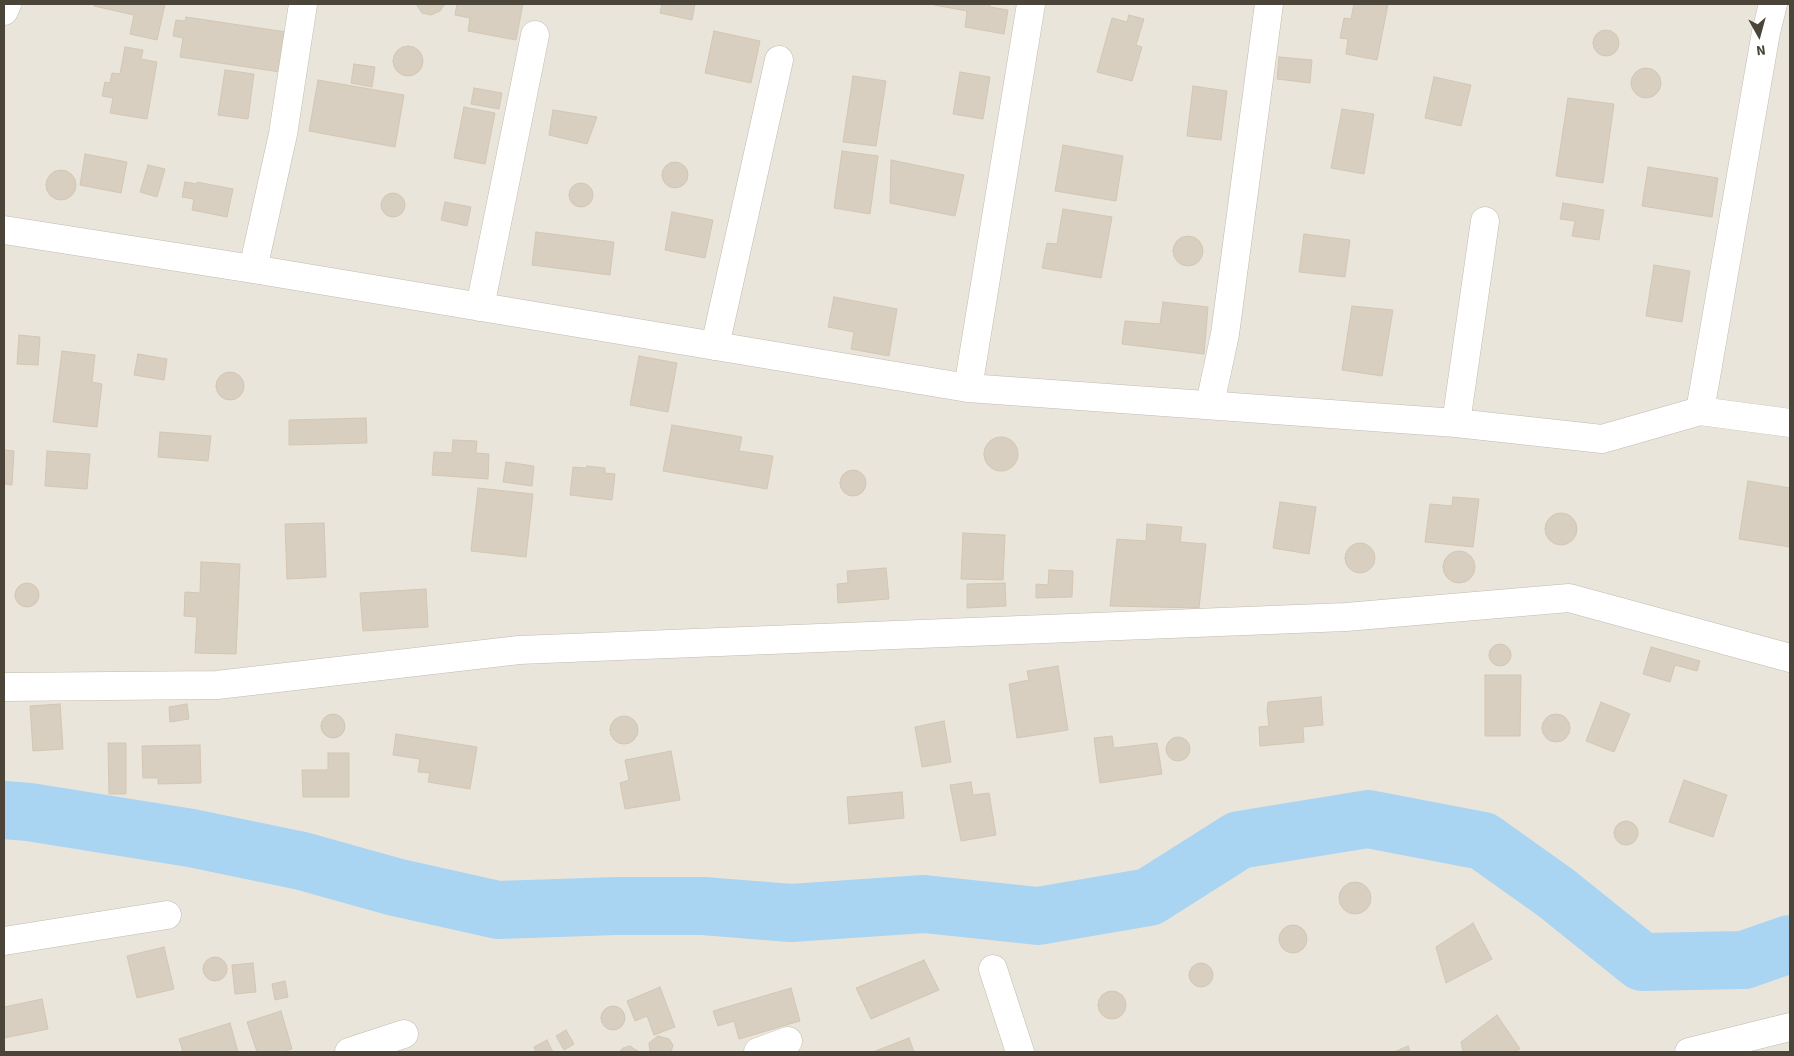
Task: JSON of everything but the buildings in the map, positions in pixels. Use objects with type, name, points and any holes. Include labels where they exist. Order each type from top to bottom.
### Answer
[{"type":"street","points":[[4,11],[7,4]]},
{"type":"street","points":[[253,269],[283,134],[303,4]]},
{"type":"street","points":[[968,388],[1031,4]]},
{"type":"street","points":[[1210,404],[1225,334],[1269,4]]},
{"type":"street","points":[[1700,411],[1766,32],[1773,4]]},
{"type":"street","points":[[480,308],[535,35]]},
{"type":"street","points":[[716,346],[780,60]]},
{"type":"street","points":[[1456,423],[1485,221]]},
{"type":"street","points":[[4,230],[253,269],[968,388],[1456,423],[1602,439],[1700,411],[1790,423]]},
{"type":"street","points":[[4,687],[217,685],[519,650],[1346,617],[1569,598],[1790,658]]},
{"type":"street","points":[[4,941],[167,916]]},
{"type":"street","points":[[993,969],[1020,1052]]},
{"type":"street","points":[[1689,1052],[1790,1027]]},
{"type":"street","points":[[349,1052],[404,1034]]},
{"type":"street","points":[[758,1052],[788,1041]]},
{"type":"shaded area","points":[[4,4],[1790,4],[1790,1052],[4,1052]]},
{"type":"waterway","points":[[4,810],[29,812],[191,838],[302,861],[395,887],[498,910],[617,906],[703,906],[791,913],[924,904],[1038,916],[1149,897],[1239,840],[1368,819],[1483,841],[1556,893],[1642,962],[1744,960],[1790,944]]}]
